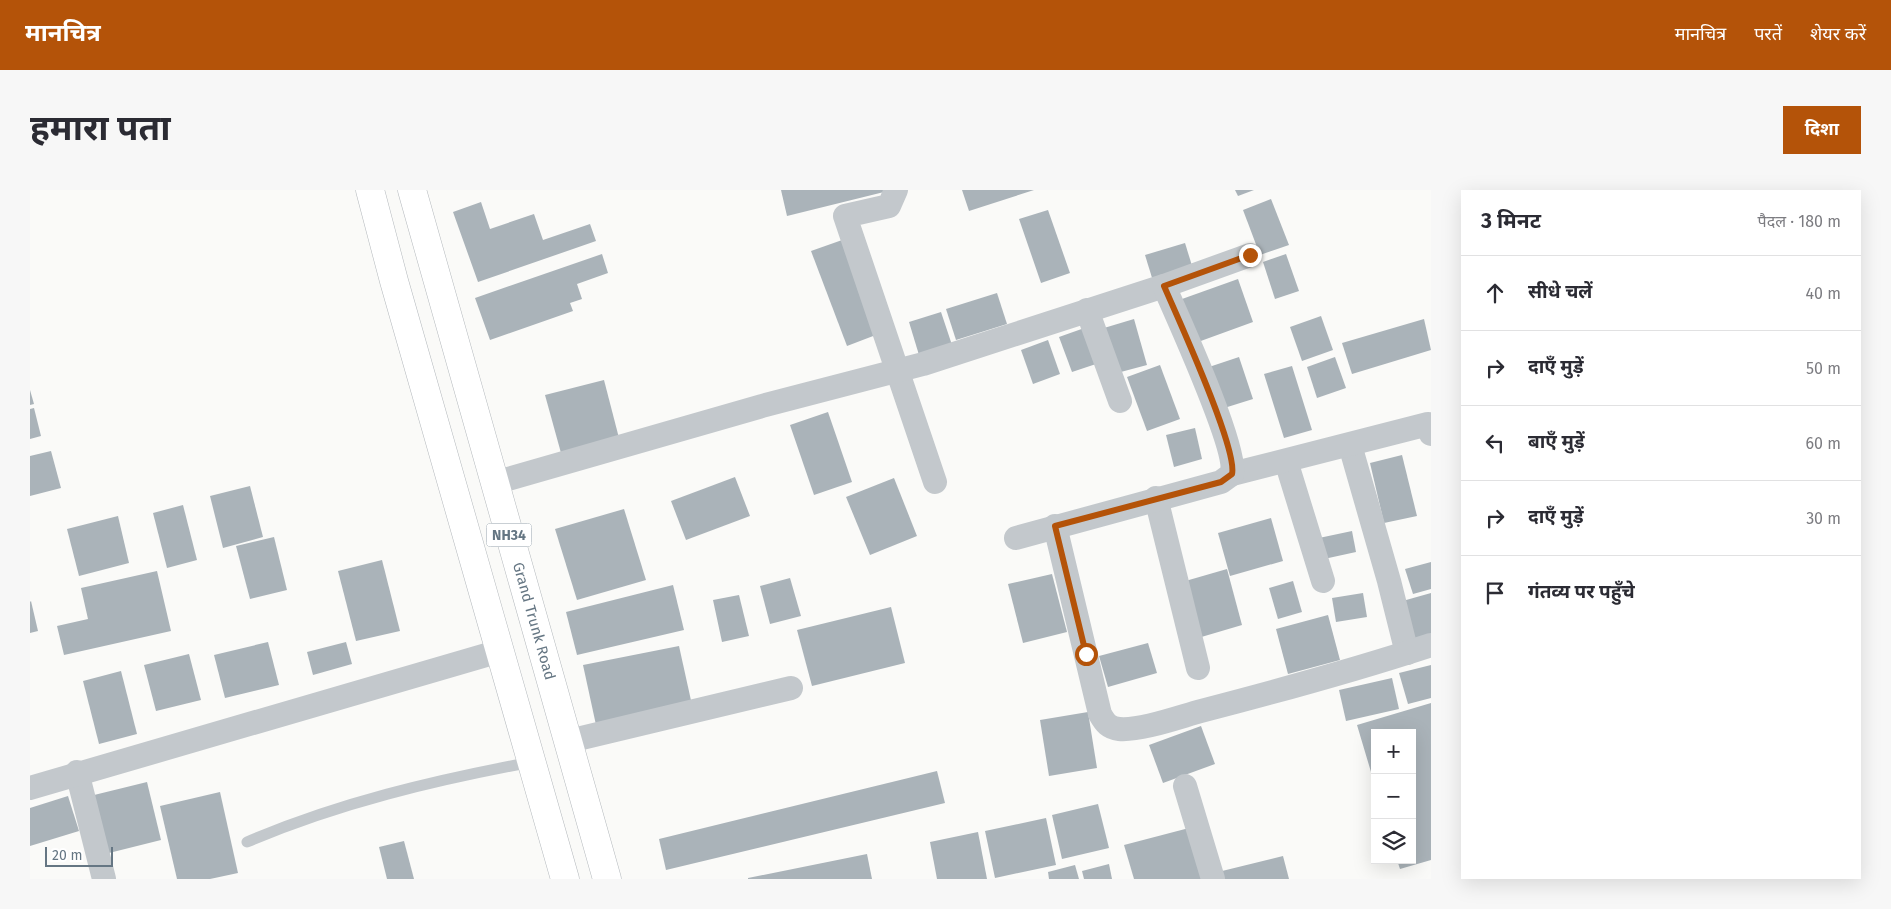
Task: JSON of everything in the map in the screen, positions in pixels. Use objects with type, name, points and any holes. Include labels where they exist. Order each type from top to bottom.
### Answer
[{"type":"highway","name":"NH34","points":[[370,190],[565,879]]},
{"type":"highway","name":"Grand Trunk Road","points":[[412,190],[607,879]]},
{"type":"street","points":[[896,190],[889,206],[844,216],[934,482]]},
{"type":"street","points":[[494,483],[762,406],[897,371],[1164,286],[1250,255]]},
{"type":"street","points":[[1164,286],[1224,436],[1234,467],[1232,474]]},
{"type":"street","points":[[1087,310],[1120,401]]},
{"type":"street","points":[[1016,538],[1156,498],[1221,482],[1232,474],[1428,424],[1431,434]]},
{"type":"street","points":[[1350,444],[1389,581],[1407,653]]},
{"type":"street","points":[[1286,461],[1323,581]]},
{"type":"street","points":[[1156,498],[1198,668]]},
{"type":"street","points":[[1055,526],[1100,714],[1105,723],[1112,728],[1122,730],[1154,724],[1286,689],[1431,645]]},
{"type":"street","points":[[30,788],[77,772],[500,651]]},
{"type":"street","points":[[569,741],[790,688]]},
{"type":"street","points":[[77,772],[104,879]]},
{"type":"street","points":[[1185,786],[1213,879]]},
{"type":"lane","points":[[247,842],[297,820],[426,783],[532,762]]},
{"type":"building","points":[[781,190],[888,190],[888,191],[787,216]]},
{"type":"building","points":[[962,190],[1034,190],[969,211]]},
{"type":"building","points":[[1235,190],[1254,190],[1238,196]]},
{"type":"building","points":[[1271,199],[1289,245],[1260,255],[1243,210]]},
{"type":"building","points":[[481,202],[490,229],[534,214],[543,240],[590,224],[596,241],[478,282],[453,212]]},
{"type":"building","points":[[1048,210],[1070,273],[1041,283],[1019,219]]},
{"type":"building","points":[[845,239],[881,333],[847,346],[811,251]]},
{"type":"building","points":[[1185,243],[1193,269],[1153,281],[1145,255]]},
{"type":"building","points":[[602,254],[608,273],[577,284],[582,299],[570,303],[573,311],[490,340],[475,298]]},
{"type":"building","points":[[1286,254],[1299,291],[1275,299],[1263,262]]},
{"type":"building","points":[[1238,279],[1253,322],[1198,342],[1182,299]]},
{"type":"building","points":[[997,293],[1007,324],[956,340],[946,309]]},
{"type":"building","points":[[941,312],[952,345],[919,355],[909,322]]},
{"type":"building","points":[[1321,316],[1333,350],[1302,361],[1290,327]]},
{"type":"building","points":[[1134,319],[1147,365],[1117,373],[1104,328]]},
{"type":"building","points":[[1424,319],[1431,350],[1352,374],[1342,343]]},
{"type":"building","points":[[1090,326],[1102,362],[1072,372],[1059,337]]},
{"type":"building","points":[[1048,340],[1060,374],[1033,384],[1021,350]]},
{"type":"building","points":[[1239,357],[1253,399],[1221,409],[1206,368]]},
{"type":"building","points":[[1335,357],[1346,388],[1317,398],[1307,367]]},
{"type":"building","points":[[1160,365],[1180,419],[1147,431],[1127,377]]},
{"type":"building","points":[[1292,366],[1312,430],[1284,438],[1264,374]]},
{"type":"building","points":[[604,380],[619,438],[561,453],[545,395]]},
{"type":"building","points":[[30,390],[34,404],[30,405]]},
{"type":"building","points":[[34,408],[41,436],[30,439],[30,409]]},
{"type":"building","points":[[828,412],[852,482],[814,495],[790,425]]},
{"type":"building","points":[[1195,428],[1202,459],[1174,467],[1166,435]]},
{"type":"building","points":[[51,451],[61,488],[30,496],[30,456]]},
{"type":"building","points":[[1402,455],[1417,516],[1384,523],[1370,463]]},
{"type":"building","points":[[735,477],[750,516],[686,540],[671,501]]},
{"type":"building","points":[[894,478],[917,536],[870,555],[846,497]]},
{"type":"building","points":[[250,486],[263,537],[223,548],[210,496]]},
{"type":"building","points":[[183,505],[197,560],[167,568],[153,513]]},
{"type":"building","points":[[624,509],[646,580],[577,600],[555,529]]},
{"type":"building","points":[[118,516],[129,563],[79,576],[67,529]]},
{"type":"building","points":[[1271,518],[1283,561],[1230,576],[1218,533]]},
{"type":"building","points":[[1352,531],[1356,552],[1324,559],[1319,538]]},
{"type":"building","points":[[274,537],[287,590],[250,599],[236,546]]},
{"type":"building","points":[[382,560],[400,631],[356,641],[338,571]]},
{"type":"building","points":[[1431,562],[1431,589],[1413,594],[1405,569]]},
{"type":"building","points":[[1227,569],[1242,625],[1198,638],[1182,582]]},
{"type":"building","points":[[157,571],[171,631],[64,655],[57,626],[88,619],[81,588]]},
{"type":"building","points":[[1052,574],[1067,632],[1023,643],[1008,584]]},
{"type":"building","points":[[790,578],[801,616],[770,624],[760,586]]},
{"type":"building","points":[[1293,581],[1302,612],[1278,619],[1269,588]]},
{"type":"building","points":[[673,585],[684,630],[577,655],[566,612]]},
{"type":"building","points":[[1363,593],[1367,617],[1336,622],[1332,598]]},
{"type":"building","points":[[1431,593],[1431,638],[1412,644],[1399,602]]},
{"type":"building","points":[[739,595],[749,636],[722,642],[713,600]]},
{"type":"building","points":[[30,602],[38,631],[30,633]]},
{"type":"building","points":[[891,607],[905,663],[812,686],[797,630]]},
{"type":"building","points":[[1328,615],[1340,660],[1288,674],[1276,629]]},
{"type":"building","points":[[268,642],[279,685],[225,698],[214,655]]},
{"type":"building","points":[[346,642],[352,664],[313,675],[307,652]]},
{"type":"building","points":[[1148,643],[1157,673],[1108,687],[1099,656]]},
{"type":"building","points":[[679,646],[692,705],[596,725],[583,665]]},
{"type":"building","points":[[189,654],[201,700],[156,711],[144,665]]},
{"type":"building","points":[[1431,665],[1431,698],[1408,704],[1399,673]]},
{"type":"building","points":[[121,671],[137,734],[99,744],[83,681]]},
{"type":"building","points":[[1392,678],[1399,709],[1346,721],[1339,690]]},
{"type":"building","points":[[1431,703],[1431,860],[1400,869],[1398,864],[1416,864],[1416,729],[1371,729],[1371,772],[1357,725]]},
{"type":"building","points":[[1088,712],[1097,768],[1049,776],[1040,720]]},
{"type":"building","points":[[1201,726],[1215,764],[1163,783],[1149,745]]},
{"type":"building","points":[[937,771],[945,803],[666,870],[659,839]]},
{"type":"building","points":[[147,782],[161,840],[101,855],[86,797]]},
{"type":"building","points":[[220,792],[238,873],[210,879],[177,879],[160,806]]},
{"type":"building","points":[[68,796],[79,831],[30,846],[30,808]]},
{"type":"building","points":[[1098,804],[1109,848],[1062,859],[1052,815]]},
{"type":"building","points":[[1046,818],[1056,865],[995,878],[985,831]]},
{"type":"building","points":[[1189,828],[1203,879],[1134,879],[1124,845]]},
{"type":"building","points":[[978,832],[987,879],[937,879],[930,842]]},
{"type":"building","points":[[404,841],[414,879],[387,879],[379,847]]},
{"type":"building","points":[[867,854],[872,879],[748,879],[748,878]]},
{"type":"building","points":[[1283,856],[1289,879],[1219,879],[1218,872]]},
{"type":"building","points":[[1109,864],[1112,879],[1084,879],[1082,871]]},
{"type":"building","points":[[1075,865],[1079,879],[1049,879],[1048,872]]},
{"type":"route","points":[[1086,654],[1055,526],[1221,482],[1228,479],[1232,474],[1234,467],[1210,397],[1164,286],[1250,255]]}]
